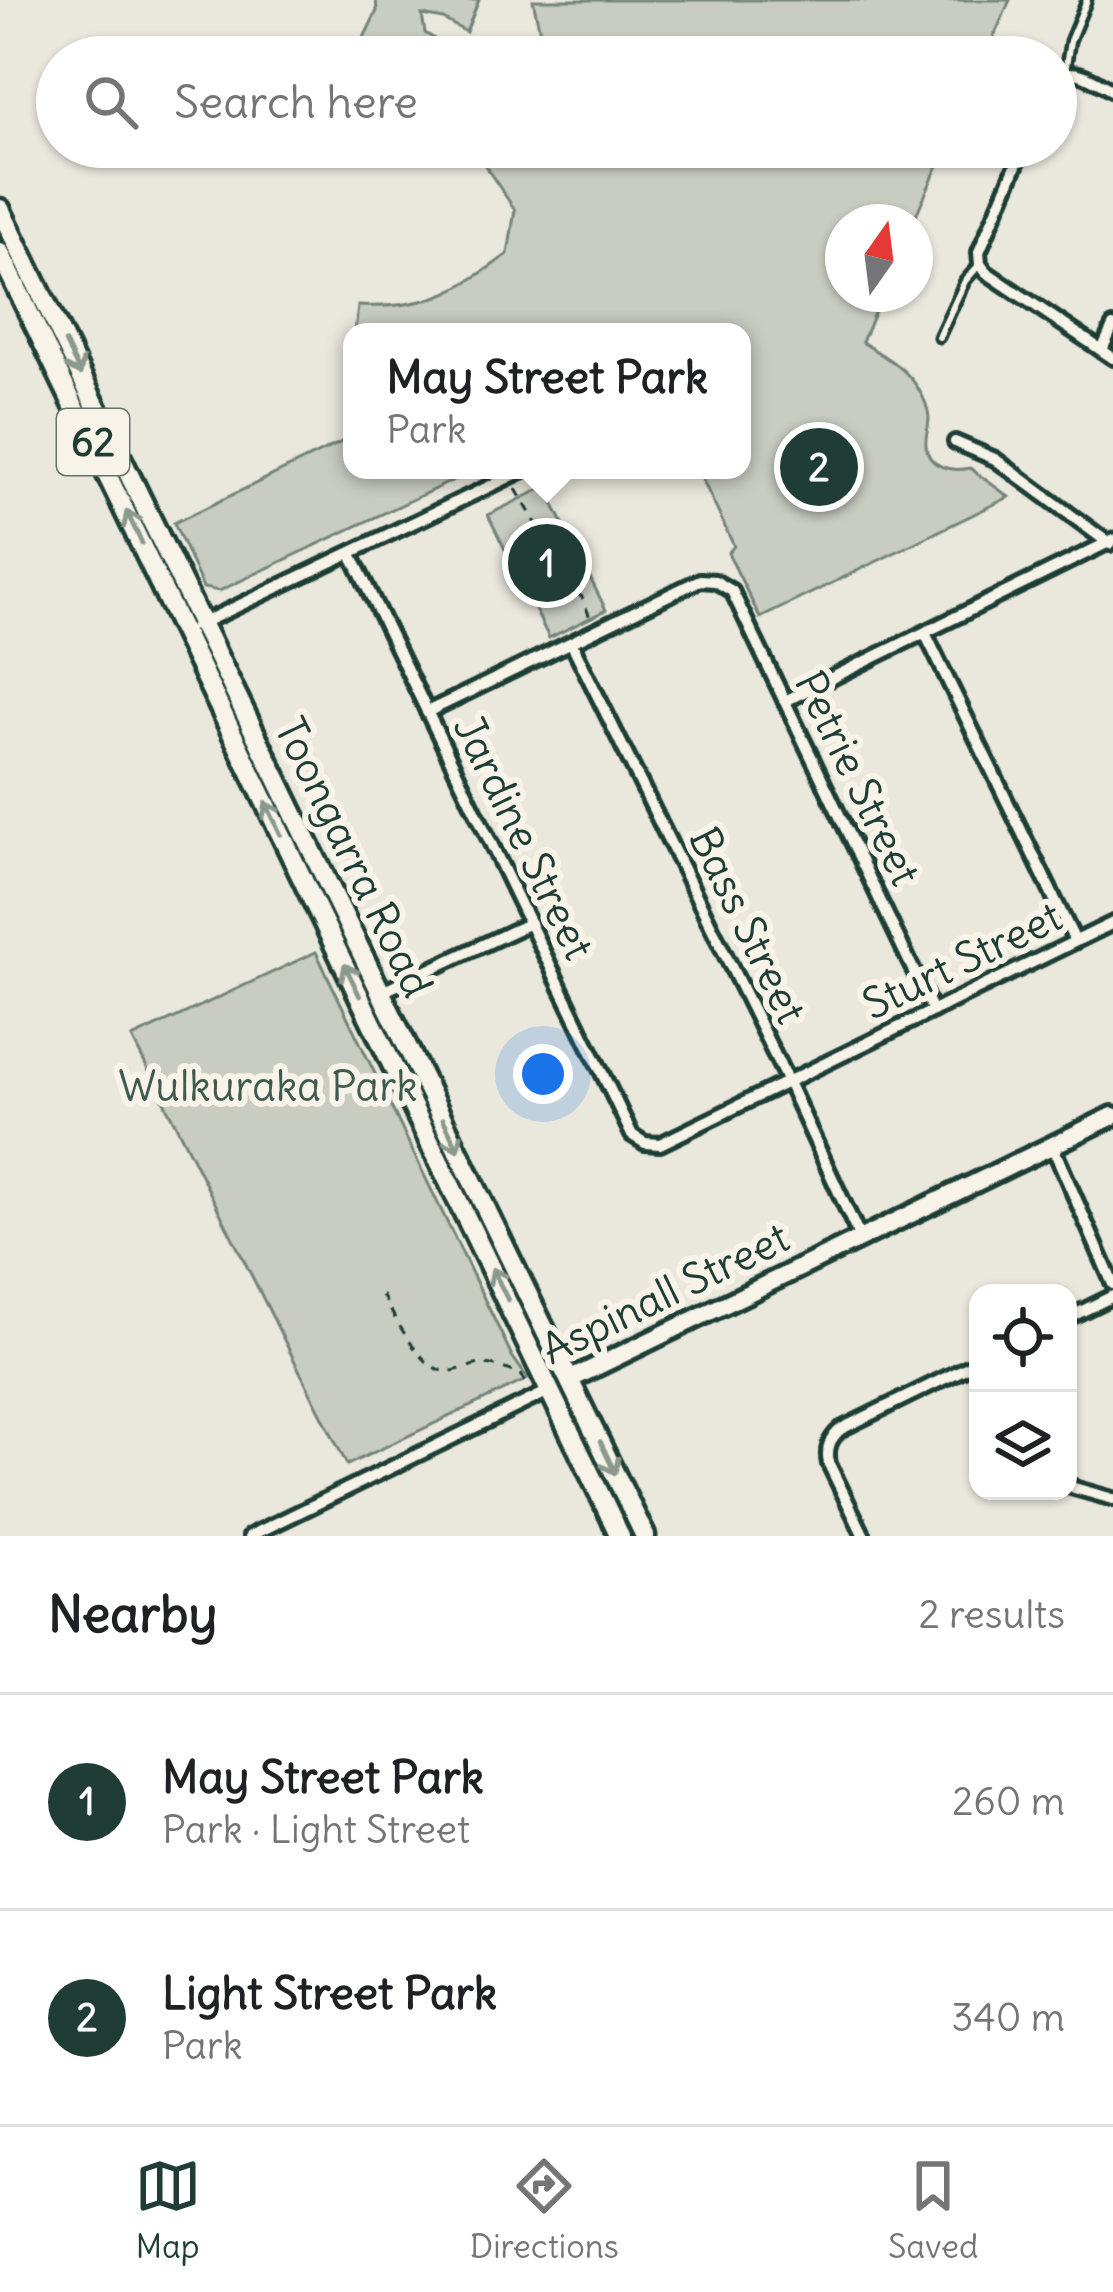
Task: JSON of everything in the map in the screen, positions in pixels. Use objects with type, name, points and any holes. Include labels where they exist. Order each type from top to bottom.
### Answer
[{"type":"main road","name":"Toongarra Road","points":[[0,208],[7,258],[380,993],[645,1536]]},
{"type":"main road","name":"Toongarra Road","points":[[193,628],[620,1536]]},
{"type":"main road","name":"Aspinall Street","points":[[550,1390],[1113,1116]]},
{"type":"street","points":[[1077,72],[1113,91]]},
{"type":"street","points":[[1015,168],[979,252],[980,264],[1108,354],[1113,326]]},
{"type":"street","points":[[785,701],[1111,543],[995,459],[955,442]]},
{"type":"street","points":[[193,628],[505,479]]},
{"type":"street","name":"Jardine Street","points":[[351,554],[632,1135],[645,1143]]},
{"type":"street","name":"Petrie Street","points":[[601,629],[700,580],[716,581],[732,591],[933,1011]]},
{"type":"street","points":[[428,712],[601,629]]},
{"type":"street","points":[[925,633],[1075,941]]},
{"type":"street","name":"Bass Street","points":[[572,644],[860,1238]]},
{"type":"street","points":[[380,993],[530,923]]},
{"type":"street","name":"Sturt Street","points":[[645,1143],[660,1144],[1113,923]]},
{"type":"street","points":[[1052,1145],[1113,1283]]},
{"type":"street","points":[[1077,1314],[1113,1296]]},
{"type":"street","points":[[864,1536],[829,1464],[829,1445],[841,1429],[969,1366]]},
{"type":"street","name":"Aspinall Street","points":[[250,1536],[550,1390]]},
{"type":"street","points":[[1077,1489],[1113,1499]]},
{"type":"lane","points":[[1072,36],[1088,0]]},
{"type":"lane","points":[[939,337],[965,281],[980,264]]},
{"type":"path","points":[[510,479],[541,530],[546,569],[582,597],[588,616],[601,629]]},
{"type":"path","points":[[382,1295],[404,1332],[437,1369],[448,1372],[491,1364],[520,1374],[525,1382]]},
{"type":"green space","points":[[376,0],[479,0],[466,32],[443,19],[422,15],[430,36],[365,36],[377,11]]},
{"type":"green space","points":[[533,0],[1010,0],[994,36],[541,36]]},
{"type":"green space","points":[[487,168],[937,168],[921,204],[825,204],[825,312],[874,312],[862,342],[901,368],[919,390],[928,414],[926,445],[931,459],[949,469],[970,468],[1009,497],[760,618],[728,553],[734,546],[702,479],[751,479],[751,323],[356,323],[358,306],[403,305],[439,296],[508,254],[515,210]]},
{"type":"green space","points":[[343,441],[343,479],[456,479],[219,591],[203,588],[174,523]]},
{"type":"green space","points":[[545,487],[606,610],[549,638],[488,515]]},
{"type":"green space","name":"Wulkuraka Park","points":[[316,952],[512,1356],[528,1379],[347,1465],[132,1038]]},
{"type":"place","name":"Light Street Park","points":[[819,467]]},
{"type":"place","name":"May Street Park","points":[[547,563]]}]
